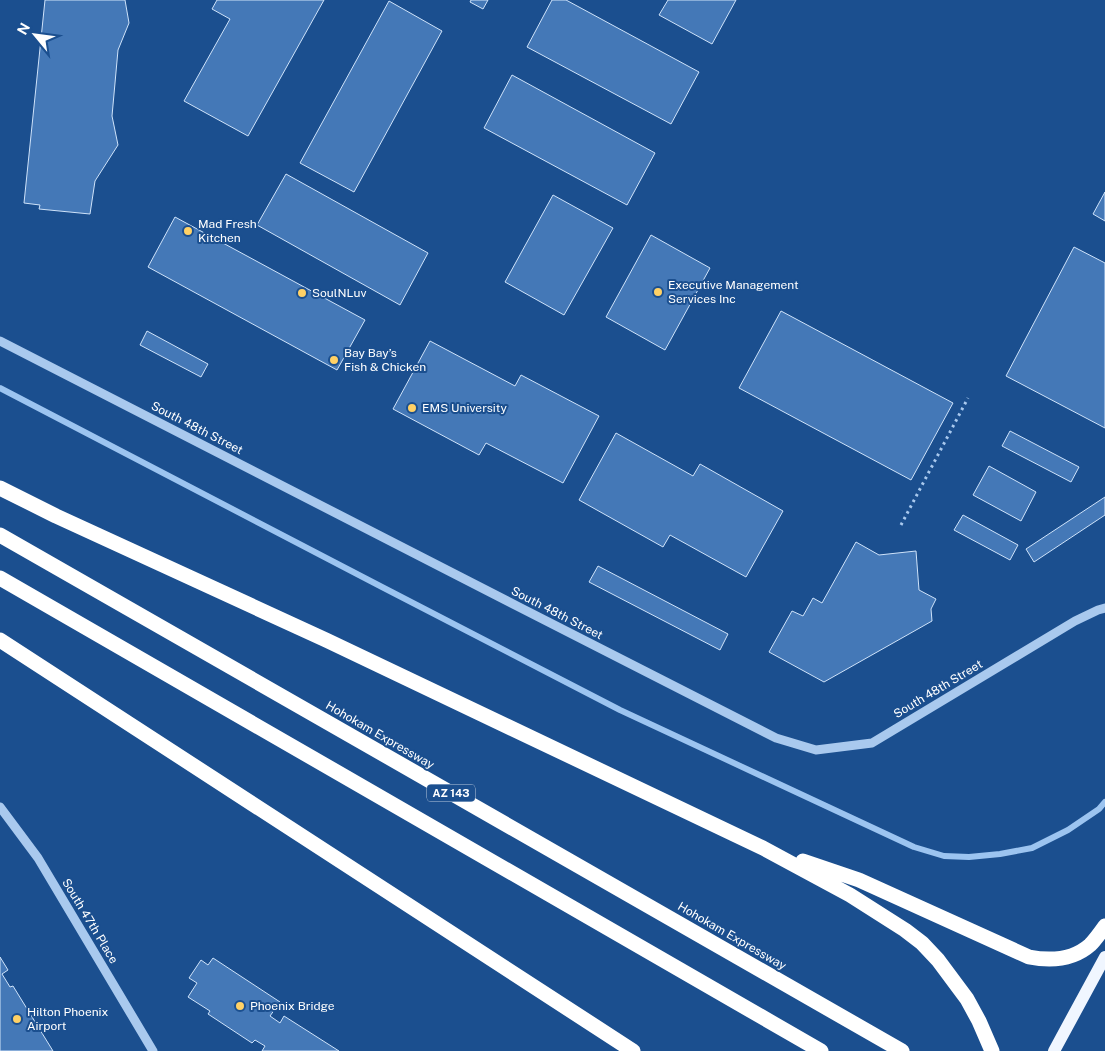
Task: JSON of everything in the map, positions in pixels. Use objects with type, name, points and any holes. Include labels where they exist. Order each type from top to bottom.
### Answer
[{"type":"highway","points":[[0,488],[56,516],[326,640],[763,848],[862,902],[905,930],[922,943],[938,960],[967,999],[992,1051]]},
{"type":"highway","name":"Hohokam Expressway","points":[[0,534],[902,1051]]},
{"type":"highway","points":[[0,578],[821,1051]]},
{"type":"highway","points":[[0,640],[632,1051]]},
{"type":"highway","points":[[763,848],[859,880],[1029,957],[1050,960],[1079,953],[1090,945],[1105,926]]},
{"type":"main road","points":[[1054,1051],[1105,957]]},
{"type":"street","name":"South 48th Street","points":[[0,340],[776,738],[816,750],[872,743],[1075,621],[1105,608]]},
{"type":"street","name":"South 47th Place","points":[[0,807],[38,858],[152,1051]]},
{"type":"path","points":[[901,524],[968,398]]},
{"type":"building","points":[[45,0],[125,0],[129,23],[118,50],[112,116],[118,145],[95,181],[90,214],[39,209],[40,205],[24,203]]},
{"type":"building","points":[[217,0],[324,0],[248,136],[184,101],[230,19],[212,9]]},
{"type":"building","points":[[471,0],[488,0],[483,9],[470,2]]},
{"type":"building","points":[[552,0],[566,0],[699,72],[671,124],[527,47]]},
{"type":"building","points":[[668,0],[736,0],[712,44],[659,15]]},
{"type":"building","points":[[389,1],[442,31],[354,192],[300,163]]},
{"type":"building","points":[[512,75],[655,153],[627,205],[484,128]]},
{"type":"building","points":[[286,174],[428,253],[400,305],[257,225]]},
{"type":"building","points":[[1105,192],[1105,221],[1093,214]]},
{"type":"building","points":[[553,195],[613,228],[564,315],[505,282]]},
{"type":"building","points":[[175,217],[365,320],[337,370],[148,267]]},
{"type":"building","name":"Executive Management Services Inc","points":[[651,235],[710,268],[665,350],[606,317]]},
{"type":"building","points":[[1074,247],[1105,263],[1105,428],[1006,376]]},
{"type":"building","points":[[781,311],[953,403],[911,480],[739,388]]},
{"type":"building","points":[[147,331],[208,364],[201,377],[140,345]]},
{"type":"building","points":[[430,341],[515,386],[521,375],[599,416],[563,483],[486,443],[479,455],[393,409]]},
{"type":"building","points":[[1010,431],[1079,467],[1071,482],[1002,446]]},
{"type":"building","points":[[616,433],[693,476],[700,464],[783,511],[746,577],[670,535],[663,547],[579,500]]},
{"type":"building","points":[[989,466],[1036,492],[1021,521],[973,495]]},
{"type":"building","points":[[1105,497],[1105,515],[1034,562],[1026,549]]},
{"type":"building","points":[[963,515],[1018,545],[1010,560],[954,530]]},
{"type":"building","points":[[856,542],[879,555],[916,551],[919,590],[936,599],[931,609],[932,621],[824,682],[769,652],[792,611],[803,616],[813,598],[822,603]]},
{"type":"building","points":[[598,566],[728,634],[720,650],[589,582]]},
{"type":"building","name":"Hilton Phoenix Airport","points":[[0,957],[8,970],[2,974],[10,987],[13,986],[53,1051],[0,1051]]},
{"type":"building","name":"Phoenix Bridge","points":[[213,958],[280,1002],[270,1016],[280,1023],[284,1016],[339,1051],[262,1051],[265,1046],[255,1040],[252,1043],[208,1014],[210,1011],[188,997],[197,983],[189,978],[201,960],[208,965]]},
{"type":"waterway","points":[[0,388],[620,710],[914,847],[944,856],[969,857],[1032,848],[1068,830],[1099,809],[1105,802]]},
{"type":"place","name":"Mad Fresh Kitchen","points":[[188,231]]},
{"type":"place","name":"Executive Management Services Inc","points":[[658,292]]},
{"type":"place","name":"SoulNLuv","points":[[302,293]]},
{"type":"place","name":"Bay Bay’s Fish & Chicken","points":[[334,360]]},
{"type":"place","name":"EMS University","points":[[412,408]]},
{"type":"place","name":"Phoenix Bridge","points":[[240,1006]]},
{"type":"place","name":"Hilton Phoenix Airport","points":[[17,1019]]}]
